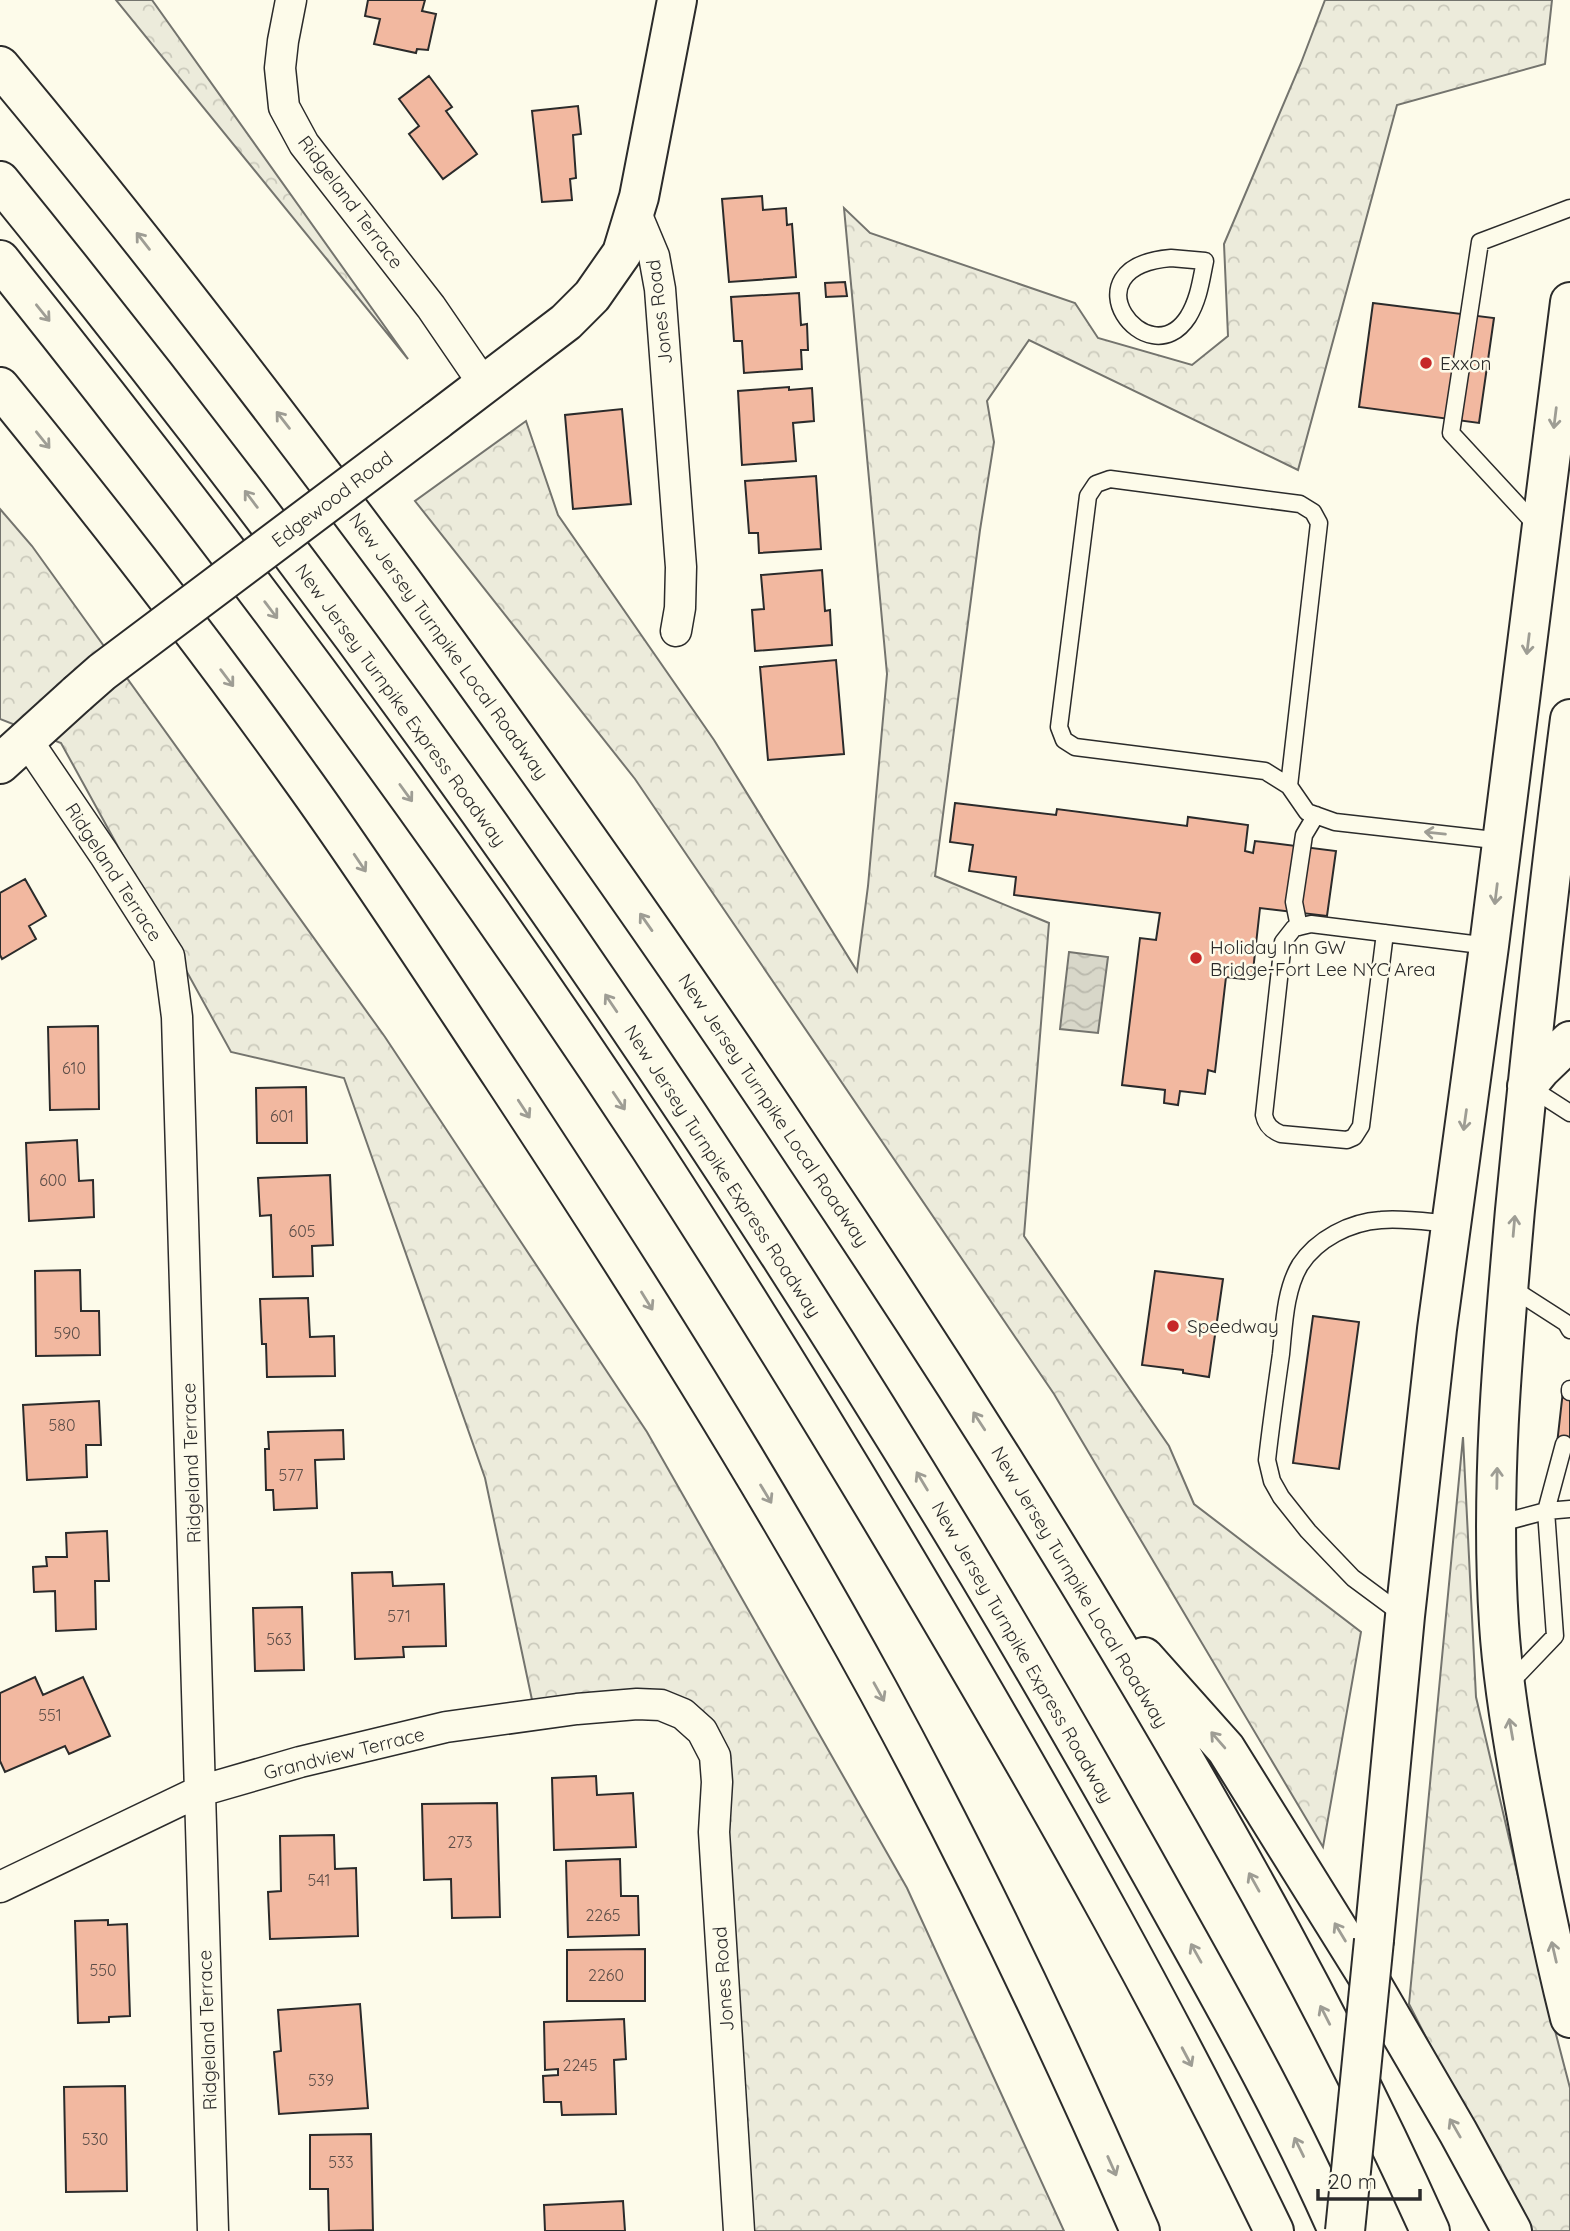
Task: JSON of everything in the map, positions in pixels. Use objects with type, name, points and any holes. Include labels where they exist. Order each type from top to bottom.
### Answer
[{"type":"main road","points":[[636,213],[677,0]]},
{"type":"main road","name":"New Jersey Turnpike Local Roadway","points":[[0,66],[139,236],[297,439],[576,821],[741,1058],[837,1202],[976,1416],[1205,1794],[1358,2080],[1430,2231]]},
{"type":"main road","name":"New Jersey Turnpike Express Roadway","points":[[0,181],[163,385],[317,588],[537,894],[720,1164],[904,1452],[1071,1730],[1259,2068],[1338,2231]]},
{"type":"main road","name":"Edgewood Road","points":[[13,752],[113,663],[573,316],[592,296],[622,253],[636,213]]},
{"type":"main road","points":[[0,260],[160,463],[333,693],[515,948],[690,1209],[837,1445],[1009,1736],[1161,2008],[1224,2127],[1274,2231]]},
{"type":"main road","points":[[1345,2231],[1405,1616],[1451,1224],[1503,841],[1570,302]]},
{"type":"main road","points":[[0,387],[122,540],[258,718],[310,791],[525,1111],[691,1371],[801,1553],[914,1757],[1051,2031],[1140,2231]]},
{"type":"main road","points":[[1570,719],[1561,864],[1527,1086],[1508,1286],[1499,1409],[1496,1525],[1498,1615],[1505,1689],[1540,1885],[1570,2018]]},
{"type":"main road","points":[[1561,864],[1556,894],[1570,928]]},
{"type":"main road","points":[[1527,1086],[1570,1041]]},
{"type":"main road","points":[[1079,1583],[1226,1749],[1372,1985],[1452,2122],[1511,2231]]},
{"type":"street","name":"Ridgeland Terrace","points":[[291,0],[280,68],[284,107],[304,144],[430,307],[484,383]]},
{"type":"street","name":"Jones Road","points":[[636,213],[654,256],[660,289],[681,567],[680,608],[676,631]]},
{"type":"street","name":"Ridgeland Terrace","points":[[13,752],[104,854],[169,956],[178,1031],[213,2231]]},
{"type":"street","name":"Grandview Terrace","points":[[0,1887],[200,1791],[300,1762],[446,1727],[577,1709],[637,1704],[661,1705],[683,1714],[702,1731]]},
{"type":"street","name":"Jones Road","points":[[702,1731],[715,1756],[718,1782],[714,1832],[739,2231]]},
{"type":"lane","points":[[1541,530],[1451,433],[1480,242],[1570,208]]},
{"type":"lane","points":[[1161,259],[1205,261],[1199,292],[1181,326],[1162,335],[1140,332],[1131,324],[1121,307],[1118,289],[1125,274],[1161,259]]},
{"type":"lane","points":[[1289,786],[1319,523],[1313,512],[1300,504],[1110,479],[1096,484],[1088,496],[1059,727],[1064,740],[1075,747],[1265,771],[1289,786],[1307,812],[1335,822],[1503,841]]},
{"type":"lane","points":[[1299,927],[1294,902],[1302,848],[1304,835],[1316,815]]},
{"type":"lane","points":[[1385,933],[1361,1126],[1354,1137],[1340,1140],[1281,1134],[1269,1127],[1265,1121],[1283,942],[1294,929],[1311,924],[1385,933],[1489,946]]},
{"type":"lane","points":[[1527,1086],[1570,1113]]},
{"type":"lane","points":[[1405,1616],[1353,1578],[1308,1531],[1272,1482],[1267,1460],[1286,1314],[1293,1280],[1301,1264],[1312,1250],[1328,1237],[1353,1225],[1381,1220],[1451,1224]]},
{"type":"lane","points":[[1508,1286],[1566,1323],[1570,1330]]},
{"type":"lane","points":[[1505,1689],[1555,1636],[1546,1511],[1564,1444]]},
{"type":"lane","points":[[1496,1525],[1546,1511],[1570,1509]]},
{"type":"green space","points":[[116,0],[152,0],[408,359]]},
{"type":"green space","points":[[1325,0],[1552,0],[1545,64],[1397,105],[1298,470],[1029,340],[987,401],[994,442],[935,876],[1049,923],[1024,1236],[1169,1446],[1194,1504],[1361,1632],[1323,1847],[1054,1394],[635,779],[415,501],[526,421],[558,515],[714,740],[857,971],[868,886],[887,674],[844,208],[870,233],[1075,303],[1098,338],[1192,365],[1228,336],[1224,244]]},
{"type":"green space","points":[[0,509],[32,546],[385,1037],[647,1432],[907,1888],[1064,2231],[739,2231],[717,1782],[683,1714],[535,1714],[485,1478],[344,1078],[231,1052],[61,743],[0,719]]},
{"type":"green space","points":[[1463,1437],[1476,1697],[1570,2088],[1570,2231],[1525,2231],[1409,2004]]},
{"type":"water","points":[[1069,952],[1108,957],[1098,1033],[1060,1029]]},
{"type":"building","points":[[368,0],[425,0],[422,11],[436,14],[428,50],[417,49],[416,53],[374,44],[380,19],[365,16]]},
{"type":"building","points":[[429,76],[452,107],[446,111],[477,154],[443,179],[409,134],[419,126],[399,99]]},
{"type":"building","points":[[578,106],[581,134],[573,135],[576,178],[570,179],[572,200],[542,202],[532,111]]},
{"type":"building","points":[[762,196],[763,210],[786,208],[787,225],[792,224],[796,277],[729,282],[722,199]]},
{"type":"building","points":[[845,282],[847,296],[826,297],[825,283]]},
{"type":"building","points":[[799,293],[801,325],[807,324],[808,350],[801,350],[802,369],[744,373],[742,341],[734,341],[731,297]]},
{"type":"building","name":"Exxon","points":[[1373,303],[1494,318],[1479,423],[1359,407]]},
{"type":"building","points":[[789,387],[789,390],[812,388],[814,421],[793,423],[796,461],[742,465],[738,391]]},
{"type":"building","points":[[622,409],[631,504],[573,509],[565,415]]},
{"type":"building","points":[[816,476],[821,549],[759,553],[758,533],[749,533],[745,481]]},
{"type":"building","points":[[822,570],[825,611],[830,610],[832,645],[755,651],[752,610],[764,609],[761,575]]},
{"type":"building","points":[[836,660],[844,754],[768,760],[760,667]]},
{"type":"building","name":"Holiday Inn GW Bridge-Fort Lee NYC Area","points":[[955,803],[1056,815],[1057,809],[1187,826],[1188,817],[1248,825],[1245,851],[1253,853],[1255,841],[1336,851],[1327,916],[1260,908],[1252,980],[1226,977],[1215,1072],[1208,1070],[1205,1094],[1180,1091],[1178,1105],[1164,1103],[1165,1090],[1122,1085],[1140,938],[1156,940],[1160,913],[1014,895],[1016,877],[969,871],[973,845],[950,842]]},
{"type":"building","points":[[25,879],[46,916],[29,926],[36,939],[2,959],[0,893]]},
{"type":"building","points":[[98,1026],[99,1109],[50,1110],[48,1027]]},
{"type":"building","points":[[306,1087],[307,1143],[257,1143],[256,1088]]},
{"type":"building","points":[[77,1140],[79,1181],[93,1180],[94,1217],[29,1221],[26,1143]]},
{"type":"building","points":[[330,1175],[333,1245],[312,1246],[313,1276],[273,1277],[271,1215],[260,1216],[258,1178]]},
{"type":"building","points":[[80,1270],[81,1311],[99,1311],[100,1355],[36,1356],[35,1271]]},
{"type":"building","points":[[1155,1271],[1223,1279],[1209,1377],[1183,1373],[1183,1370],[1142,1365]]},
{"type":"building","points":[[308,1298],[310,1337],[334,1336],[335,1376],[267,1377],[260,1299]]},
{"type":"building","points":[[1313,1316],[1359,1322],[1339,1469],[1293,1463]]},
{"type":"building","points":[[1563,1391],[1570,1392],[1570,1445],[1557,1444]]},
{"type":"building","points":[[99,1401],[101,1445],[86,1445],[87,1477],[27,1480],[23,1405]]},
{"type":"building","points":[[343,1430],[344,1459],[315,1460],[317,1508],[274,1510],[273,1490],[266,1490],[265,1449],[269,1449],[268,1432]]},
{"type":"building","points":[[107,1531],[109,1581],[95,1581],[96,1629],[56,1631],[55,1591],[34,1592],[33,1567],[47,1566],[46,1557],[67,1557],[66,1533]]},
{"type":"building","points":[[392,1572],[393,1586],[444,1584],[446,1646],[403,1647],[404,1657],[355,1659],[352,1573]]},
{"type":"building","points":[[302,1607],[304,1670],[255,1671],[253,1608]]},
{"type":"building","points":[[35,1677],[43,1695],[83,1677],[110,1736],[69,1754],[65,1746],[5,1772],[0,1761],[0,1693]]},
{"type":"building","points":[[596,1776],[597,1795],[633,1793],[636,1847],[554,1850],[552,1778]]},
{"type":"building","points":[[497,1803],[500,1917],[452,1918],[451,1879],[424,1880],[422,1804]]},
{"type":"building","points":[[334,1835],[335,1869],[356,1868],[358,1936],[270,1939],[268,1892],[281,1891],[280,1836]]},
{"type":"building","points":[[620,1859],[621,1896],[638,1896],[639,1935],[568,1937],[566,1861]]},
{"type":"building","points":[[108,1920],[108,1925],[127,1924],[130,2016],[109,2017],[109,2022],[78,2023],[75,1921]]},
{"type":"building","points":[[645,1949],[645,2001],[567,2001],[567,1950]]},
{"type":"building","points":[[360,2004],[368,2108],[279,2114],[274,2052],[281,2051],[278,2010]]},
{"type":"building","points":[[624,2019],[626,2059],[614,2060],[616,2114],[562,2115],[561,2102],[544,2102],[543,2076],[558,2075],[558,2069],[545,2070],[544,2022]]},
{"type":"building","points":[[125,2086],[127,2191],[66,2192],[64,2087]]},
{"type":"building","points":[[371,2134],[373,2230],[329,2231],[328,2189],[310,2189],[310,2135]]},
{"type":"building","points":[[623,2201],[625,2231],[545,2231],[544,2205]]},
{"type":"place","name":"Exxon","points":[[1426,363]]},
{"type":"place","name":"Holiday Inn GW Bridge-Fort Lee NYC Area","points":[[1196,958]]},
{"type":"place","name":"Speedway","points":[[1173,1326]]}]
